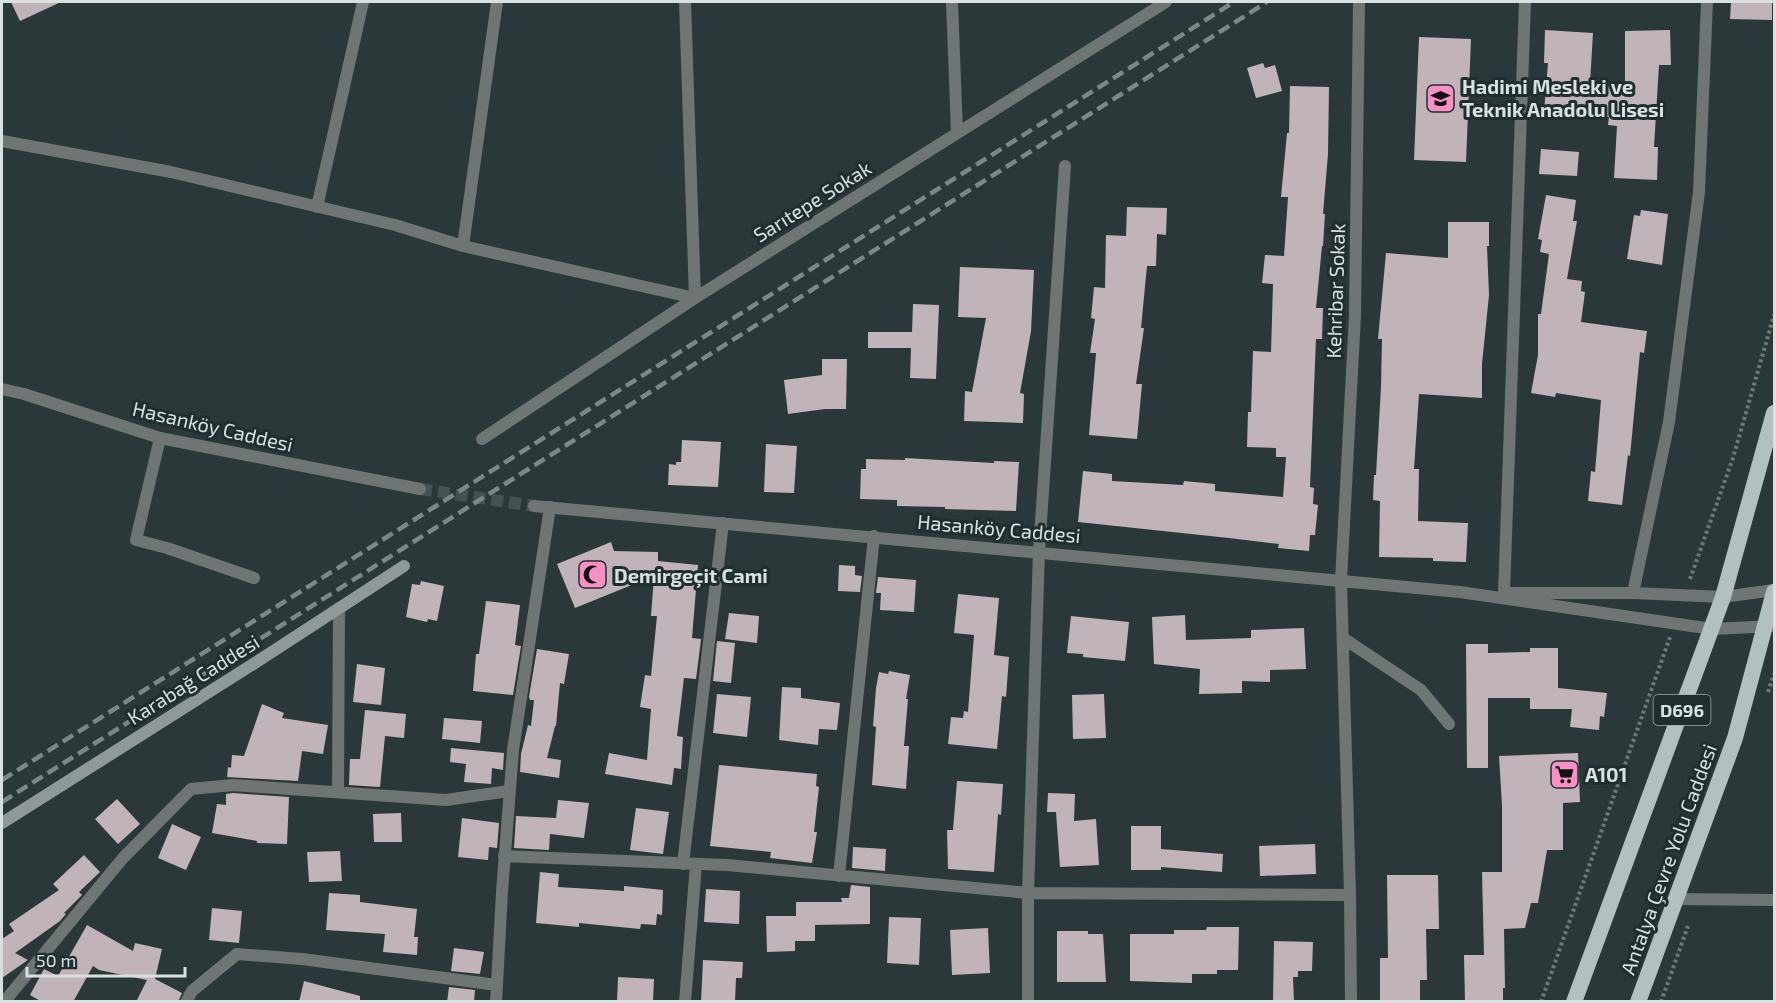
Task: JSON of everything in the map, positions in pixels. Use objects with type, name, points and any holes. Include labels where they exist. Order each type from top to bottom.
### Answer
[{"type":"highway","name":"Antalya Çevre Yolu Caddesi","points":[[1574,1002],[1723,597],[1774,413]]},
{"type":"highway","name":"Antalya Çevre Yolu Caddesi","points":[[1638,1002],[1735,738],[1770,626],[1774,591]]},
{"type":"main road","name":"Karabağ Caddesi","points":[[2,822],[404,566]]},
{"type":"street","points":[[317,207],[361,2]]},
{"type":"street","points":[[464,246],[497,2]]},
{"type":"street","points":[[2,141],[171,172],[395,225],[464,246],[695,298],[685,2]]},
{"type":"street","points":[[952,2],[957,133]]},
{"type":"street","name":"Sarıtepe Sokak","points":[[482,439],[695,298],[1166,2]]},
{"type":"street","name":"Kehribar Sokak","points":[[1351,1002],[1341,580],[1355,315],[1359,2]]},
{"type":"street","points":[[1504,593],[1525,2]]},
{"type":"street","points":[[1633,593],[1669,422],[1699,192],[1707,2]]},
{"type":"street","points":[[1028,1002],[1028,893],[1039,551],[1065,166]]},
{"type":"street","name":"Hasanköy Caddesi","points":[[2,389],[160,438],[420,489]]},
{"type":"street","points":[[160,438],[136,540],[167,548],[254,578]]},
{"type":"street","name":"Hasanköy Caddesi","points":[[534,506],[1039,551],[1460,592]]},
{"type":"street","points":[[496,1002],[504,856],[513,750],[550,507]]},
{"type":"street","points":[[685,1002],[689,864],[723,523]]},
{"type":"street","points":[[839,876],[874,536]]},
{"type":"street","points":[[1460,592],[1633,593],[1723,597],[1774,591]]},
{"type":"street","points":[[1460,592],[1712,629],[1770,626]]},
{"type":"street","points":[[338,792],[339,609]]},
{"type":"street","points":[[1343,638],[1421,690],[1449,724]]},
{"type":"street","points":[[3,1001],[123,858],[191,789],[233,785],[446,800],[509,791]]},
{"type":"street","points":[[504,856],[689,864],[1028,893],[1350,895]]},
{"type":"street","points":[[1676,899],[1774,900]]},
{"type":"street","points":[[186,1002],[192,991],[237,954],[302,959],[497,985]]},
{"type":"path","points":[[1684,596],[1733,458],[1774,315]]},
{"type":"path","points":[[1541,1002],[1675,624]]},
{"type":"building","points":[[11,2],[61,2],[20,21]]},
{"type":"building","points":[[1731,2],[1772,2],[1772,20],[1730,19]]},
{"type":"building","points":[[1545,30],[1593,33],[1590,83],[1625,86],[1625,31],[1670,30],[1671,65],[1659,65],[1654,147],[1658,147],[1657,180],[1614,178],[1617,126],[1608,125],[1609,117],[1544,111],[1548,63],[1544,63]]},
{"type":"building","points":[[1419,37],[1471,39],[1466,162],[1414,160]]},
{"type":"building","points":[[1263,63],[1265,68],[1275,65],[1282,91],[1256,98],[1247,68]]},
{"type":"building","points":[[1290,86],[1329,87],[1328,154],[1323,214],[1325,214],[1316,308],[1323,308],[1322,339],[1316,339],[1310,487],[1314,488],[1313,504],[1318,505],[1315,535],[1310,535],[1309,551],[1278,548],[1279,544],[1078,522],[1083,471],[1112,474],[1112,481],[1183,485],[1184,481],[1215,484],[1215,491],[1283,497],[1286,457],[1276,457],[1276,448],[1247,447],[1248,412],[1251,412],[1253,351],[1271,352],[1273,284],[1262,283],[1265,255],[1284,256],[1288,197],[1281,197],[1287,133],[1289,133]]},
{"type":"building","points":[[1541,149],[1579,152],[1577,176],[1539,174]]},
{"type":"building","points":[[1546,195],[1576,200],[1573,221],[1577,221],[1567,279],[1582,281],[1581,291],[1585,292],[1581,322],[1647,331],[1644,353],[1640,352],[1630,456],[1628,455],[1622,505],[1588,501],[1591,471],[1595,472],[1601,400],[1556,393],[1555,397],[1531,393],[1538,355],[1538,314],[1541,314],[1549,254],[1540,252],[1542,240],[1538,239]]},
{"type":"building","points":[[1127,207],[1167,208],[1166,235],[1157,234],[1156,266],[1147,266],[1141,328],[1144,328],[1136,384],[1142,384],[1137,439],[1089,435],[1096,353],[1090,353],[1095,319],[1091,318],[1094,287],[1105,288],[1106,235],[1126,236]]},
{"type":"building","points":[[1641,210],[1668,214],[1662,265],[1627,259],[1634,215],[1640,216]]},
{"type":"building","points":[[1448,222],[1489,222],[1489,246],[1487,246],[1489,295],[1482,364],[1482,398],[1419,394],[1414,469],[1419,469],[1418,521],[1468,523],[1466,562],[1433,561],[1433,558],[1379,557],[1380,501],[1373,500],[1381,387],[1382,339],[1378,339],[1386,253],[1448,258]]},
{"type":"building","points":[[960,267],[1034,270],[1031,331],[1020,393],[1024,394],[1023,423],[964,421],[965,391],[972,392],[986,318],[958,317]]},
{"type":"building","points":[[913,304],[939,305],[936,379],[910,378],[911,348],[868,348],[868,332],[912,332]]},
{"type":"building","points":[[822,359],[847,359],[846,409],[825,409],[788,414],[784,380],[822,375]]},
{"type":"building","points":[[682,440],[721,442],[718,487],[668,485],[669,464],[676,465],[676,462],[681,462]]},
{"type":"building","points":[[766,444],[797,446],[794,493],[764,492]]},
{"type":"building","points":[[905,458],[994,463],[994,461],[1019,462],[1016,511],[897,506],[897,500],[860,499],[861,469],[866,469],[866,459],[905,460]]},
{"type":"building","points":[[611,542],[614,551],[658,552],[658,561],[698,565],[692,638],[701,639],[696,679],[684,678],[677,736],[683,737],[681,769],[674,768],[672,785],[605,774],[609,753],[647,760],[651,709],[640,707],[645,675],[651,676],[657,616],[651,616],[654,576],[575,608],[557,564]]},
{"type":"building","points":[[839,565],[855,566],[855,575],[862,576],[860,592],[838,591]]},
{"type":"building","points":[[878,577],[916,580],[914,612],[880,610],[881,593],[876,593]]},
{"type":"building","points":[[421,581],[444,586],[437,621],[428,619],[427,622],[406,617],[412,584],[420,585]]},
{"type":"building","points":[[958,594],[999,598],[994,655],[1009,657],[1006,697],[1002,696],[997,749],[948,744],[951,717],[963,718],[964,711],[968,712],[974,635],[954,633]]},
{"type":"building","points":[[486,601],[520,605],[515,645],[521,646],[513,695],[473,691],[476,654],[479,654]]},
{"type":"building","points":[[729,613],[759,616],[757,643],[725,639]]},
{"type":"building","points":[[1185,615],[1186,640],[1251,638],[1251,630],[1304,628],[1306,669],[1270,670],[1270,682],[1242,681],[1242,693],[1199,694],[1200,669],[1154,664],[1152,617]]},
{"type":"building","points":[[1071,616],[1129,622],[1125,661],[1067,653]]},
{"type":"building","points":[[717,641],[735,643],[731,683],[713,681]]},
{"type":"building","points":[[1466,644],[1488,644],[1488,653],[1530,652],[1530,648],[1558,648],[1558,688],[1607,693],[1604,717],[1600,716],[1599,730],[1570,727],[1572,709],[1530,709],[1530,698],[1488,698],[1488,768],[1467,768]]},
{"type":"building","points":[[537,649],[569,654],[564,684],[560,683],[556,726],[547,758],[561,760],[559,778],[520,772],[521,754],[528,725],[531,726],[534,700],[530,700],[529,697]]},
{"type":"building","points":[[357,664],[385,668],[381,705],[353,702]]},
{"type":"building","points":[[889,671],[910,675],[906,699],[908,699],[904,746],[909,746],[906,789],[872,785],[876,688],[879,672],[888,674]]},
{"type":"building","points":[[782,687],[801,688],[801,698],[840,703],[837,730],[819,729],[818,745],[779,740]]},
{"type":"building","points":[[717,694],[751,697],[747,737],[713,733]]},
{"type":"building","points":[[1104,694],[1106,738],[1073,739],[1072,695]]},
{"type":"building","points":[[262,704],[284,713],[282,718],[328,725],[323,754],[302,751],[298,781],[227,777],[228,767],[231,768],[232,755],[244,756]]},
{"type":"building","points":[[365,710],[406,714],[404,738],[385,736],[380,787],[349,785],[350,759],[360,759]]},
{"type":"building","points":[[444,718],[482,721],[480,743],[442,739]]},
{"type":"building","points":[[451,748],[504,753],[503,770],[492,768],[491,784],[464,782],[466,764],[450,762]]},
{"type":"building","points":[[1578,753],[1580,802],[1563,803],[1563,850],[1547,850],[1538,903],[1531,903],[1525,928],[1504,929],[1505,988],[1503,988],[1503,1002],[1465,1002],[1464,955],[1484,955],[1482,872],[1502,872],[1499,756]]},
{"type":"building","points":[[719,765],[817,774],[816,786],[819,787],[814,832],[817,832],[812,863],[770,858],[771,852],[710,846]]},
{"type":"building","points":[[957,781],[1003,784],[1001,815],[998,814],[994,872],[948,869],[947,830],[953,830]]},
{"type":"building","points":[[1048,793],[1075,794],[1074,821],[1096,819],[1099,865],[1060,867],[1056,812],[1047,812]]},
{"type":"building","points":[[226,794],[289,797],[287,844],[257,843],[257,841],[212,833],[217,804],[226,805]]},
{"type":"building","points":[[117,799],[140,824],[118,844],[95,819]]},
{"type":"building","points":[[558,800],[589,803],[584,838],[550,834],[549,850],[514,848],[516,816],[556,818]]},
{"type":"building","points":[[636,808],[669,812],[663,854],[630,850]]},
{"type":"building","points":[[401,813],[402,842],[374,842],[373,814]]},
{"type":"building","points":[[462,818],[499,823],[497,848],[489,847],[488,860],[458,857]]},
{"type":"building","points":[[172,824],[201,837],[186,870],[158,858]]},
{"type":"building","points":[[1131,826],[1161,826],[1161,849],[1223,854],[1222,872],[1161,867],[1161,870],[1131,870]]},
{"type":"building","points":[[1315,844],[1316,874],[1260,876],[1259,846]]},
{"type":"building","points":[[853,847],[886,849],[885,871],[852,868]]},
{"type":"building","points":[[340,851],[342,881],[309,882],[307,852]]},
{"type":"building","points":[[84,855],[100,872],[79,892],[82,895],[64,913],[66,914],[60,921],[15,953],[28,960],[2,978],[2,939],[14,931],[9,924],[59,890],[53,884]]},
{"type":"building","points":[[540,872],[559,874],[558,887],[624,891],[624,886],[663,890],[662,915],[657,914],[656,925],[641,924],[640,929],[579,923],[579,927],[536,923]]},
{"type":"building","points":[[1387,875],[1438,875],[1439,929],[1426,929],[1427,980],[1420,980],[1420,1002],[1380,1002],[1380,958],[1388,958]]},
{"type":"building","points":[[851,885],[870,887],[870,924],[815,925],[815,941],[795,941],[795,951],[767,952],[766,916],[796,916],[796,902],[842,902],[841,898],[849,898]]},
{"type":"building","points":[[706,889],[740,891],[739,924],[704,922]]},
{"type":"building","points":[[329,893],[360,895],[360,902],[417,909],[414,937],[418,937],[417,955],[383,952],[385,934],[326,930]]},
{"type":"building","points":[[212,908],[242,911],[239,943],[209,940]]},
{"type":"building","points":[[889,917],[921,918],[919,965],[887,963]]},
{"type":"building","points":[[87,925],[133,951],[135,943],[162,949],[155,979],[182,993],[178,1002],[136,1002],[147,980],[99,970],[93,966],[73,1002],[42,1002],[30,995],[44,969],[58,976]]},
{"type":"building","points":[[1207,927],[1239,927],[1238,970],[1217,970],[1217,974],[1192,974],[1192,983],[1130,981],[1130,934],[1174,934],[1174,930],[1206,930]]},
{"type":"building","points":[[988,928],[990,973],[952,975],[950,930]]},
{"type":"building","points":[[1057,931],[1088,931],[1088,934],[1103,934],[1106,982],[1057,982]]},
{"type":"building","points":[[1274,941],[1313,942],[1312,971],[1298,971],[1298,977],[1293,977],[1294,1002],[1273,1002]]},
{"type":"building","points":[[454,948],[484,952],[480,974],[451,971]]},
{"type":"building","points":[[703,960],[743,962],[742,978],[736,978],[735,1002],[701,1002]]},
{"type":"building","points":[[618,977],[654,979],[653,1002],[617,1002]]},
{"type":"building","points":[[304,981],[360,996],[360,1002],[299,1002]]},
{"type":"building","points":[[449,987],[475,990],[474,1002],[447,1002]]},
{"type":"tunnel","points":[[420,489],[534,506]]},
{"type":"railway","points":[[2,780],[1234,2]]},
{"type":"railway","points":[[2,802],[1267,2]]},
{"type":"place","name":"Hadimi Mesleki ve Teknik Anadolu Lisesi","points":[[1441,98]]},
{"type":"place","name":"Demirgeçit Cami","points":[[593,575]]},
{"type":"place","name":"A101","points":[[1564,774]]}]
